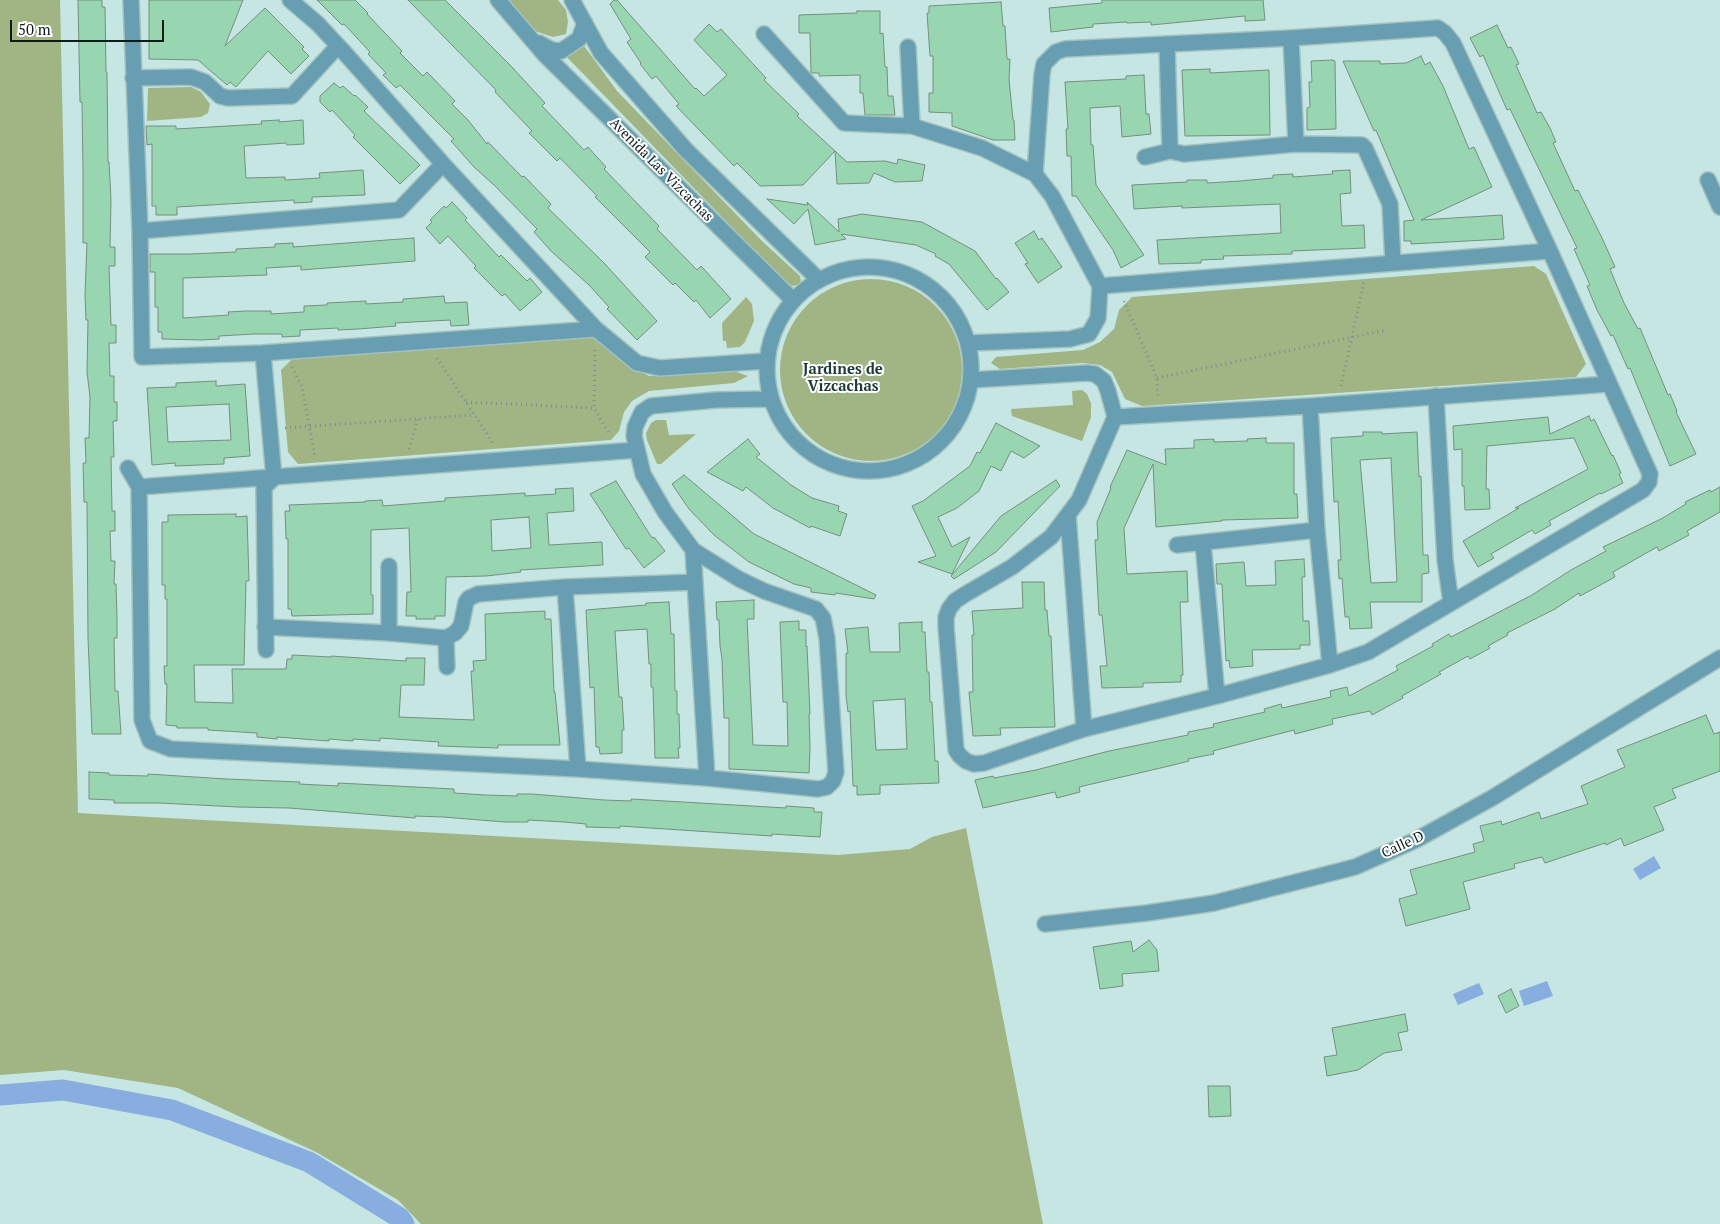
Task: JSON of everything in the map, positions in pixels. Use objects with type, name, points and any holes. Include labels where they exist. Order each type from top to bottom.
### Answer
[{"type":"street","points":[[131,0],[140,231],[142,357],[264,353],[596,330]]},
{"type":"street","points":[[290,0],[318,24],[443,164],[596,330],[637,364],[660,368],[766,361]]},
{"type":"street","name":"Avenida Las Vizcachas","points":[[498,0],[558,68],[793,300]]},
{"type":"street","points":[[572,0],[601,53],[686,150],[818,280]]},
{"type":"street","name":"Avenida Las Vizcachas","points":[[531,39],[552,50],[560,51],[579,40],[585,24]]},
{"type":"street","points":[[972,380],[1095,374],[1104,381],[1115,417],[1079,500],[1051,537],[1012,567],[955,601],[949,609],[946,617],[946,627],[956,750],[966,761],[974,764],[984,763],[1084,729],[1217,696],[1330,665],[1368,652],[1643,490],[1649,482],[1650,474],[1550,252],[1452,43],[1445,33],[1438,28],[1291,38],[1065,49],[1056,52],[1044,64],[1042,74],[1035,174]]},
{"type":"street","points":[[764,34],[844,123],[912,126],[982,148],[1035,174],[1052,196],[1100,286],[1098,318],[1088,334],[1070,339],[969,343]]},
{"type":"street","points":[[1291,38],[1296,144]]},
{"type":"street","points":[[1167,44],[1170,151]]},
{"type":"street","points":[[133,78],[190,76],[205,82],[220,96],[228,98],[292,96],[338,46]]},
{"type":"street","points":[[908,47],[912,126]]},
{"type":"street","points":[[1145,156],[1170,151],[1184,154],[1296,144],[1360,144],[1365,148],[1390,204],[1393,263]]},
{"type":"street","points":[[140,231],[399,210],[443,164]]},
{"type":"street","points":[[1708,180],[1720,207]]},
{"type":"street","points":[[1100,286],[1550,252]]},
{"type":"street","points":[[879,267],[909,275],[936,291],[956,315],[969,343],[972,380],[961,415],[940,444],[909,463],[874,471],[838,467],[806,450],[782,423],[769,399],[766,361],[776,326],[793,300],[818,280],[848,269],[879,267]]},
{"type":"street","points":[[264,353],[274,478]]},
{"type":"street","points":[[1115,417],[1310,406],[1609,384]]},
{"type":"street","points":[[1436,396],[1445,560],[1451,603]]},
{"type":"street","points":[[128,468],[139,487],[142,720],[150,741],[171,749],[578,769],[708,778],[818,789],[827,786],[833,781],[836,772],[827,638],[825,624],[820,614],[816,608],[764,591],[739,579],[693,550],[665,512],[642,474],[634,436],[635,427],[642,412],[650,406],[716,400],[769,399]]},
{"type":"street","points":[[1310,406],[1317,530],[1330,665]]},
{"type":"street","points":[[139,487],[637,450]]},
{"type":"street","points":[[266,650],[264,487],[274,478]]},
{"type":"street","points":[[1068,515],[1084,729]]},
{"type":"street","points":[[1176,545],[1317,530]]},
{"type":"street","points":[[1203,542],[1217,696]]},
{"type":"street","points":[[693,550],[708,778]]},
{"type":"street","points":[[389,566],[389,633]]},
{"type":"street","points":[[266,627],[389,633],[446,638],[455,633],[461,626],[466,602],[469,598],[478,594],[565,587],[695,582]]},
{"type":"street","points":[[565,587],[578,769]]},
{"type":"street","points":[[446,638],[447,667]]},
{"type":"street","name":"Calle D","points":[[1045,924],[1148,913],[1214,903],[1355,866],[1416,840],[1492,798],[1720,658]]},
{"type":"path","points":[[1337,404],[1350,338],[1368,265]]},
{"type":"path","points":[[1117,284],[1157,378],[1160,414]]},
{"type":"path","points":[[596,330],[594,408],[620,451]]},
{"type":"path","points":[[1157,378],[1387,330]]},
{"type":"path","points":[[426,341],[504,460]]},
{"type":"path","points":[[284,351],[302,387],[318,474]]},
{"type":"path","points":[[466,402],[594,408]]},
{"type":"path","points":[[270,429],[474,415]]},
{"type":"path","points":[[403,468],[418,419]]},
{"type":"green space","points":[[0,0],[60,0],[78,813],[838,855],[910,849],[932,837],[966,828],[1043,1224],[421,1224],[398,1200],[316,1152],[178,1088],[64,1070],[0,1075]]},
{"type":"green space","points":[[506,0],[558,0],[566,10],[568,22],[566,34],[553,37],[535,31]]},
{"type":"green space","points":[[579,39],[617,91],[762,241],[800,276],[801,282],[791,286],[785,282],[561,51]]},
{"type":"green space","points":[[191,87],[201,92],[210,104],[208,113],[201,117],[147,121],[148,88]]},
{"type":"green space","points":[[1534,266],[1546,274],[1586,364],[1576,377],[1142,406],[1125,399],[1112,372],[1100,365],[1083,363],[1000,369],[991,363],[996,357],[1083,350],[1100,342],[1114,329],[1119,310],[1132,297]]},
{"type":"green space","points":[[880,279],[898,282],[914,289],[936,305],[952,327],[959,343],[962,370],[959,397],[952,413],[936,435],[914,451],[898,458],[862,461],[844,458],[828,451],[813,441],[800,428],[790,413],[783,397],[780,361],[783,343],[790,327],[800,312],[813,299],[828,289],[844,282]]},
{"type":"green space","points":[[746,297],[752,304],[754,321],[745,342],[740,347],[727,348],[726,341],[723,341],[722,323]]},
{"type":"green space","points":[[594,336],[626,363],[649,376],[731,370],[748,376],[734,383],[649,391],[632,401],[624,412],[619,431],[611,440],[298,464],[288,452],[281,370],[295,356]]},
{"type":"green space","points":[[1082,390],[1087,394],[1091,403],[1091,417],[1082,441],[1012,416],[1011,409],[1073,405],[1072,391]]},
{"type":"green space","points":[[656,420],[666,420],[669,435],[696,434],[661,464],[657,464],[646,433],[651,423]]},
{"type":"water","points":[[1654,856],[1661,868],[1640,880],[1633,869]]},
{"type":"water","points":[[1547,981],[1553,996],[1524,1006],[1519,991]]},
{"type":"water","points":[[1479,983],[1484,994],[1458,1005],[1453,994]]},
{"type":"building","points":[[78,0],[102,0],[102,7],[105,7],[108,162],[111,200],[110,247],[115,247],[115,266],[109,266],[111,325],[116,325],[116,343],[109,343],[110,376],[114,376],[114,402],[117,402],[117,421],[113,421],[114,457],[111,457],[112,511],[115,511],[115,531],[110,531],[111,561],[115,561],[114,584],[116,584],[117,638],[114,638],[115,691],[118,691],[121,734],[92,734],[88,638],[87,502],[84,502],[83,463],[86,463],[85,438],[89,438],[90,397],[87,372],[88,320],[86,320],[85,295],[87,243],[83,243],[82,102],[80,102]]},
{"type":"building","points":[[149,0],[243,0],[225,46],[265,8],[304,47],[302,49],[309,56],[291,74],[268,51],[236,87],[230,82],[227,85],[198,60],[149,59]]},
{"type":"building","points":[[317,0],[355,0],[402,51],[400,53],[423,76],[427,72],[455,101],[452,104],[468,120],[487,144],[488,142],[551,204],[548,208],[605,264],[657,321],[637,340],[607,309],[609,307],[589,285],[551,251],[534,232],[537,229],[474,167],[451,141],[454,139],[400,85],[396,88],[383,75],[386,73],[368,54],[370,52],[344,24],[342,25]]},
{"type":"building","points":[[408,0],[445,0],[510,65],[545,103],[542,106],[584,150],[588,147],[606,167],[604,169],[659,226],[657,229],[697,270],[701,266],[731,299],[710,318],[696,300],[694,302],[675,283],[673,285],[645,257],[650,252],[595,197],[597,196],[560,158],[557,161],[529,133],[532,131],[495,92],[496,90]]},
{"type":"building","points":[[617,0],[695,89],[704,96],[727,75],[694,40],[709,24],[717,32],[721,29],[766,78],[764,80],[799,114],[797,116],[835,151],[803,185],[760,186],[737,163],[734,166],[676,106],[679,104],[656,76],[652,79],[640,64],[627,42],[631,39],[610,4]]},
{"type":"building","points":[[1102,0],[1263,0],[1265,20],[1245,21],[1245,16],[1151,25],[1151,22],[1127,22],[1093,24],[1093,27],[1051,32],[1049,8],[1102,3]]},
{"type":"building","points":[[1001,2],[1007,59],[1010,59],[1009,79],[1015,140],[993,140],[952,126],[952,113],[929,112],[929,93],[933,93],[933,56],[930,56],[927,13],[929,13],[929,6]]},
{"type":"building","points":[[857,11],[880,11],[880,34],[883,33],[888,96],[893,96],[895,115],[865,115],[863,93],[860,93],[860,75],[819,76],[819,73],[811,73],[810,33],[799,33],[799,15],[857,13]]},
{"type":"building","points":[[1497,25],[1508,48],[1511,47],[1519,64],[1516,65],[1537,113],[1541,112],[1550,128],[1556,142],[1553,143],[1575,191],[1578,190],[1602,238],[1615,267],[1610,269],[1624,303],[1638,329],[1640,328],[1668,395],[1670,394],[1676,412],[1696,454],[1670,466],[1630,368],[1628,369],[1613,335],[1611,336],[1597,310],[1587,286],[1590,285],[1574,249],[1577,248],[1510,109],[1507,110],[1483,55],[1480,57],[1470,38]]},
{"type":"building","points":[[1421,56],[1425,65],[1430,62],[1443,86],[1469,149],[1474,147],[1492,187],[1421,220],[1502,215],[1504,239],[1411,244],[1411,241],[1404,241],[1404,221],[1414,220],[1376,130],[1374,131],[1343,61],[1380,61],[1380,64],[1406,63]]},
{"type":"building","points":[[1311,61],[1335,61],[1336,129],[1307,130],[1307,108],[1310,107],[1309,82],[1312,82]]},
{"type":"building","points":[[1210,69],[1210,73],[1269,70],[1270,135],[1185,136],[1182,70]]},
{"type":"building","points":[[1144,75],[1146,114],[1149,114],[1151,134],[1122,137],[1120,106],[1090,108],[1091,145],[1093,145],[1096,185],[1144,255],[1121,268],[1113,250],[1076,196],[1072,196],[1071,156],[1067,156],[1066,129],[1068,129],[1065,82],[1126,79],[1126,76]]},
{"type":"building","points":[[334,83],[340,88],[343,86],[368,107],[364,111],[420,165],[400,184],[353,137],[355,135],[332,110],[330,112],[320,102],[320,96]]},
{"type":"building","points":[[279,120],[279,122],[303,120],[304,144],[287,145],[286,143],[244,146],[246,178],[285,177],[285,180],[320,178],[319,173],[363,170],[365,195],[312,197],[312,202],[294,203],[294,200],[177,207],[177,215],[156,215],[156,206],[152,206],[152,144],[147,145],[146,126],[176,126],[176,129],[262,124],[261,121]]},
{"type":"building","points":[[835,151],[847,162],[885,161],[897,164],[898,159],[925,165],[922,181],[895,182],[874,173],[869,183],[837,184]]},
{"type":"building","points":[[1350,170],[1351,193],[1340,194],[1342,226],[1364,225],[1365,248],[1292,251],[1292,254],[1223,256],[1224,259],[1201,260],[1201,263],[1159,264],[1157,240],[1281,233],[1280,204],[1134,209],[1132,185],[1187,182],[1187,180],[1207,180],[1207,183],[1240,181],[1273,178],[1273,175],[1293,174],[1293,177],[1333,174],[1332,171]]},
{"type":"building","points":[[767,199],[808,205],[807,202],[839,232],[838,219],[862,214],[922,222],[975,251],[996,279],[1009,292],[987,310],[949,264],[935,256],[936,254],[916,245],[841,234],[846,239],[815,245],[808,209],[794,224]]},
{"type":"building","points":[[452,202],[467,218],[465,220],[499,257],[501,255],[527,281],[530,278],[542,292],[520,311],[505,294],[502,296],[474,268],[476,266],[448,236],[440,244],[426,228],[432,222],[430,220],[444,206],[446,208]]},
{"type":"building","points":[[1034,231],[1039,240],[1042,238],[1062,267],[1038,283],[1025,264],[1028,263],[1015,243]]},
{"type":"building","points":[[414,238],[415,261],[301,270],[301,266],[266,268],[267,275],[183,278],[183,318],[229,315],[228,312],[246,311],[271,311],[271,314],[304,312],[304,306],[327,305],[327,303],[366,301],[366,304],[403,302],[403,299],[444,296],[445,303],[467,302],[469,325],[451,326],[450,320],[395,323],[396,326],[358,329],[300,330],[300,336],[282,337],[282,334],[254,334],[219,336],[219,339],[202,340],[162,339],[162,332],[158,332],[158,307],[155,307],[155,272],[150,272],[150,254],[236,252],[236,249],[275,247],[275,244],[293,243],[293,247]]},
{"type":"building","points":[[216,381],[216,386],[245,384],[250,456],[224,458],[224,464],[175,466],[175,463],[152,465],[147,388],[176,387],[176,383]],"holes":[[[229,404],[231,440],[168,442],[166,407]]]},
{"type":"building","points":[[1589,416],[1591,421],[1594,419],[1613,455],[1623,483],[1600,493],[1549,521],[1551,525],[1535,534],[1532,530],[1491,554],[1494,558],[1478,567],[1463,541],[1519,508],[1515,508],[1588,469],[1574,438],[1487,446],[1486,489],[1489,489],[1490,509],[1465,510],[1464,486],[1462,486],[1462,449],[1454,450],[1453,426],[1548,417],[1550,434]]},
{"type":"building","points":[[996,423],[1040,446],[1024,458],[1011,451],[1001,471],[991,466],[979,491],[957,508],[938,517],[952,547],[970,537],[952,574],[918,562],[936,556],[912,506],[923,501],[970,466],[977,452],[980,453]]},
{"type":"building","points":[[1363,432],[1382,432],[1382,434],[1417,432],[1419,477],[1421,476],[1423,555],[1428,555],[1429,573],[1422,574],[1422,602],[1370,602],[1372,628],[1350,629],[1349,617],[1345,617],[1342,578],[1339,579],[1338,560],[1341,560],[1338,501],[1334,502],[1331,438],[1363,436]],"holes":[[[1391,458],[1397,582],[1371,583],[1360,460]]]},
{"type":"building","points":[[1266,438],[1266,443],[1294,443],[1294,494],[1297,494],[1298,518],[1222,520],[1156,527],[1153,464],[1124,528],[1127,574],[1187,571],[1188,602],[1180,602],[1183,675],[1181,675],[1181,682],[1143,683],[1143,687],[1102,688],[1100,666],[1107,666],[1102,615],[1099,615],[1095,540],[1098,540],[1097,522],[1127,450],[1166,465],[1165,449],[1194,448],[1194,440],[1214,439],[1214,442],[1248,441],[1247,439]]},
{"type":"building","points":[[748,439],[760,454],[756,457],[791,485],[812,498],[839,506],[838,511],[847,514],[840,536],[811,526],[810,528],[773,508],[746,487],[743,491],[707,472]]},
{"type":"building","points":[[684,475],[754,534],[876,595],[874,599],[836,593],[835,595],[811,592],[811,588],[794,584],[749,562],[714,535],[689,509],[672,484]]},
{"type":"building","points":[[1056,480],[1060,486],[996,552],[954,579],[951,576],[1001,516]]},
{"type":"building","points":[[616,481],[652,538],[654,537],[665,551],[644,568],[629,548],[626,549],[590,494]]},
{"type":"building","points":[[1720,487],[1720,512],[1687,531],[1689,535],[1659,551],[1657,547],[1613,572],[1615,577],[1580,596],[1579,593],[1555,609],[1507,633],[1508,635],[1488,646],[1490,648],[1470,659],[1468,656],[1439,672],[1441,674],[1372,715],[1370,711],[1332,719],[1333,724],[1295,734],[1294,730],[1213,751],[1214,754],[1188,759],[1189,761],[1079,787],[1080,792],[1057,798],[1055,792],[983,808],[975,780],[1036,770],[1109,751],[1188,735],[1188,732],[1214,727],[1213,724],[1265,712],[1264,709],[1281,704],[1282,708],[1331,697],[1330,691],[1347,687],[1349,696],[1398,670],[1396,666],[1433,646],[1432,644],[1449,634],[1451,637],[1532,595],[1571,570],[1606,551],[1603,547],[1661,519],[1686,504],[1685,502]]},
{"type":"building","points":[[573,488],[574,511],[547,513],[549,545],[602,542],[603,565],[520,570],[521,572],[486,576],[446,577],[445,616],[435,616],[435,619],[416,619],[416,616],[406,616],[407,592],[411,592],[409,528],[371,530],[371,595],[373,595],[373,614],[292,616],[291,609],[288,609],[288,539],[286,539],[285,511],[290,511],[289,505],[382,500],[383,506],[445,501],[445,498],[525,493],[525,496],[556,494],[555,489]],"holes":[[[529,517],[531,548],[492,551],[491,520]]]},
{"type":"building","points":[[236,514],[236,517],[247,516],[249,581],[246,581],[244,665],[194,665],[195,702],[233,703],[232,669],[286,669],[287,659],[292,659],[292,655],[406,661],[406,658],[425,658],[424,685],[401,685],[399,717],[474,720],[471,671],[474,671],[473,661],[486,660],[485,614],[545,611],[545,619],[551,619],[554,692],[560,745],[498,745],[498,748],[438,746],[439,742],[380,738],[380,741],[329,739],[329,741],[277,737],[277,739],[257,737],[257,733],[208,730],[208,728],[177,728],[177,726],[166,725],[167,684],[165,684],[164,666],[167,666],[167,599],[165,599],[165,585],[162,585],[162,522],[168,522],[168,515]]},
{"type":"building","points":[[1304,559],[1305,577],[1302,577],[1303,621],[1309,621],[1310,645],[1300,645],[1300,649],[1252,650],[1253,666],[1230,668],[1229,660],[1226,661],[1222,584],[1217,584],[1216,564],[1244,562],[1246,586],[1276,585],[1275,561]]},
{"type":"building","points":[[1022,582],[1044,582],[1045,610],[1047,610],[1049,636],[1051,636],[1055,727],[1000,728],[1001,735],[973,736],[969,692],[973,692],[972,635],[974,635],[972,611],[1023,608]]},
{"type":"building","points":[[754,600],[754,619],[747,619],[753,745],[788,746],[787,702],[783,702],[780,622],[799,621],[799,630],[806,630],[810,714],[809,773],[729,769],[729,718],[724,718],[722,659],[716,602]]},
{"type":"building","points":[[669,602],[671,634],[674,634],[675,691],[677,691],[677,714],[679,714],[679,758],[655,758],[653,687],[651,687],[651,664],[649,664],[647,629],[615,631],[619,697],[622,697],[624,730],[622,730],[622,753],[600,754],[599,747],[596,747],[594,687],[590,688],[586,610]]},
{"type":"building","points":[[922,622],[922,632],[925,632],[930,702],[932,702],[935,761],[938,761],[939,783],[880,785],[880,794],[857,795],[857,786],[853,786],[850,711],[848,712],[846,696],[846,653],[848,653],[845,629],[868,627],[870,652],[900,652],[899,623]],"holes":[[[905,699],[907,749],[876,750],[873,701]]]},
{"type":"building","points":[[1706,715],[1714,734],[1720,732],[1720,771],[1672,789],[1676,798],[1654,807],[1664,830],[1624,846],[1621,838],[1606,845],[1605,843],[1545,863],[1542,857],[1514,864],[1515,868],[1463,882],[1470,909],[1406,926],[1399,899],[1417,894],[1410,870],[1475,852],[1473,844],[1484,841],[1480,826],[1501,821],[1502,825],[1539,812],[1541,819],[1588,804],[1581,786],[1625,767],[1617,750]]},
{"type":"building","points":[[89,772],[109,773],[109,775],[148,776],[148,774],[300,782],[299,784],[338,786],[338,783],[454,789],[454,793],[486,795],[517,796],[517,794],[532,794],[604,800],[631,801],[631,799],[786,808],[786,806],[814,808],[814,812],[822,812],[820,837],[772,834],[772,836],[620,826],[620,828],[586,827],[586,824],[528,820],[528,822],[505,822],[443,817],[415,816],[415,818],[289,808],[114,803],[114,800],[89,799]]},
{"type":"building","points":[[1149,940],[1157,950],[1159,971],[1122,974],[1123,986],[1100,989],[1093,947],[1131,941],[1133,952]]},
{"type":"building","points":[[1511,989],[1519,1006],[1506,1013],[1498,996]]},
{"type":"building","points":[[1405,1014],[1408,1031],[1398,1033],[1402,1050],[1384,1053],[1358,1070],[1327,1076],[1324,1057],[1337,1055],[1332,1028]]},
{"type":"building","points":[[1208,1086],[1230,1086],[1231,1116],[1209,1117]]},
{"type":"waterway","points":[[0,1095],[63,1090],[172,1110],[309,1162],[400,1218],[404,1224]]},
{"type":"district","name":"Jardines de Vizcachas","points":[[843,378]]}]
